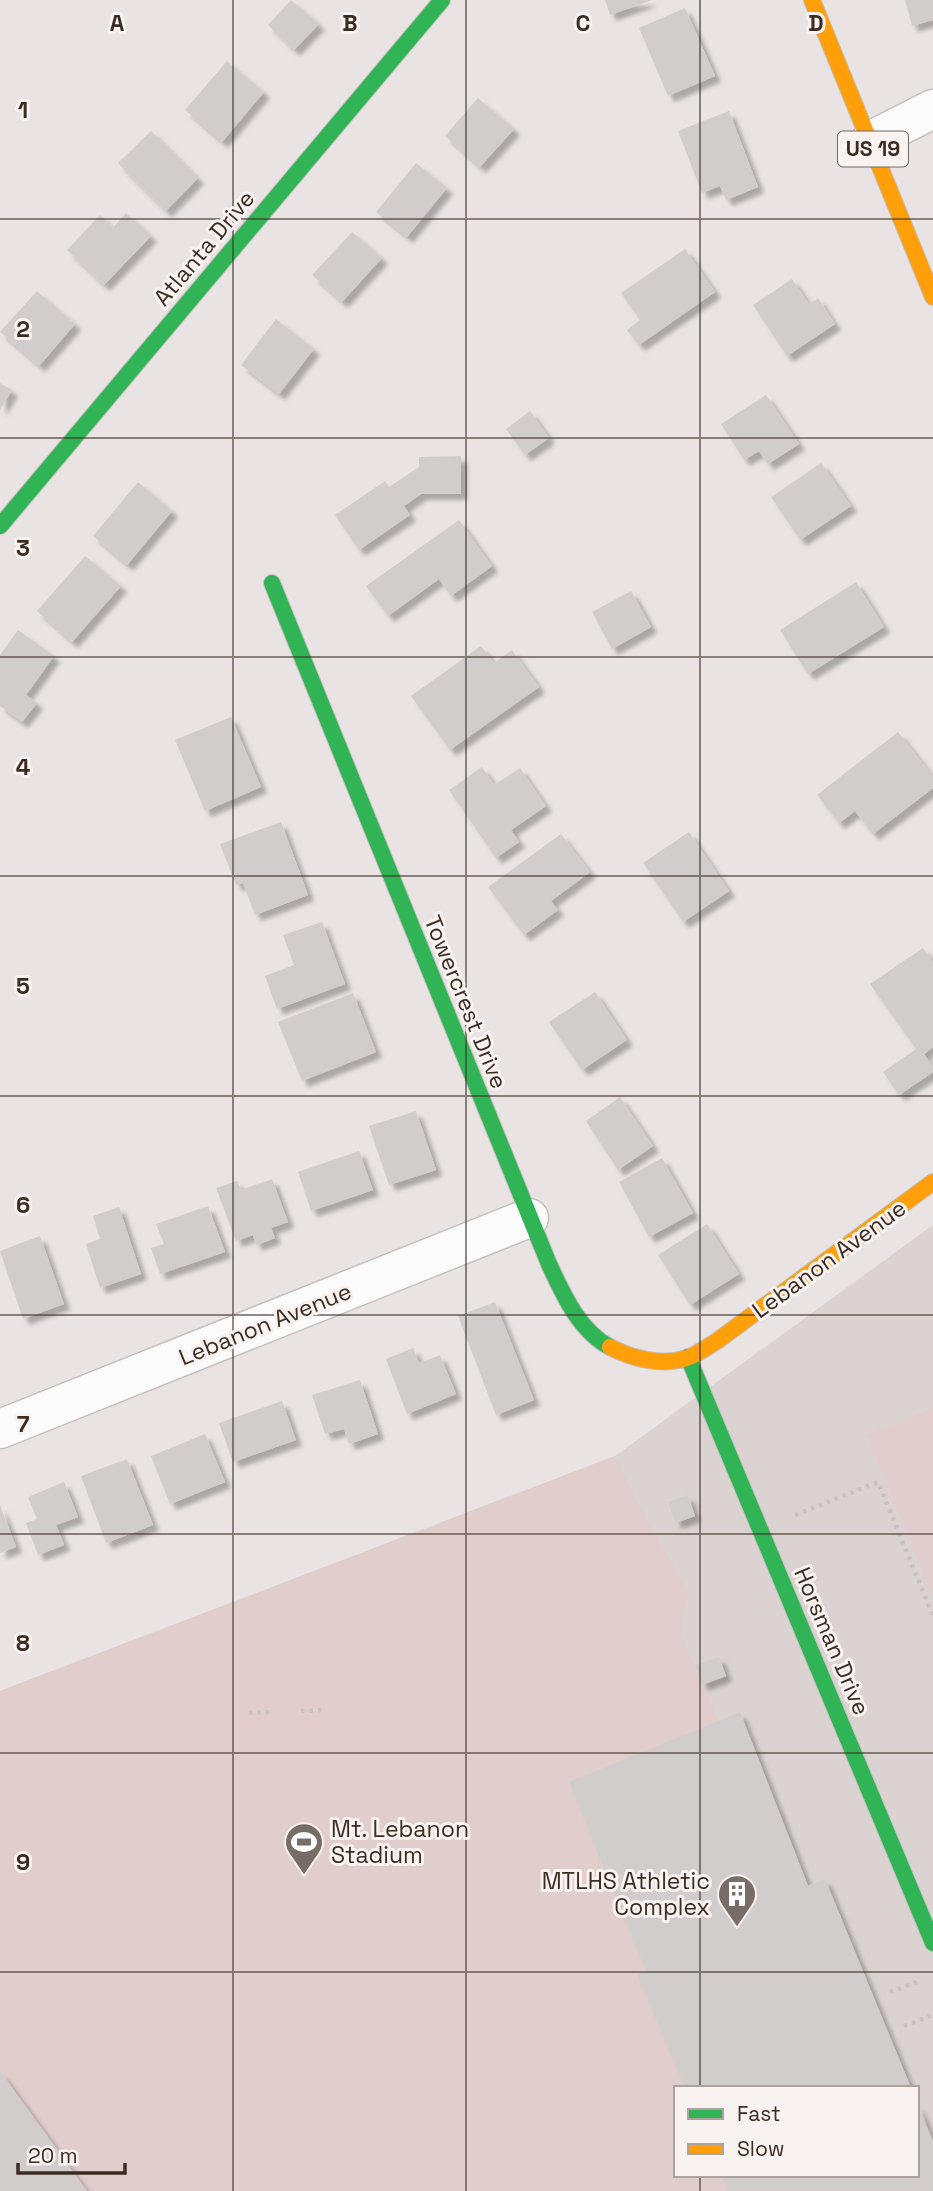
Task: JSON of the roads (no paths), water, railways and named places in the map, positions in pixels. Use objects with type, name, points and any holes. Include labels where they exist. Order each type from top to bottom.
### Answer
[{"type":"street","name":"Atlanta Drive","points":[[0,526],[442,0]]},
{"type":"street","name":"US 19","points":[[812,0],[933,297]]},
{"type":"street","points":[[870,141],[933,109]]},
{"type":"street","name":"Towercrest Drive","points":[[272,583],[529,1218],[574,1314],[591,1335],[611,1349],[636,1359],[662,1361],[688,1357]]},
{"type":"street","name":"Lebanon Avenue","points":[[688,1357],[717,1341],[933,1182]]},
{"type":"street","name":"Lebanon Avenue","points":[[0,1429],[529,1218]]},
{"type":"street","name":"Horsman Drive","points":[[688,1357],[933,1943]]},
{"type":"place","name":"Mt. Lebanon Stadium","points":[[304,1876]]},
{"type":"place","name":"MTLHS Athletic Complex","points":[[737,1928]]}]
